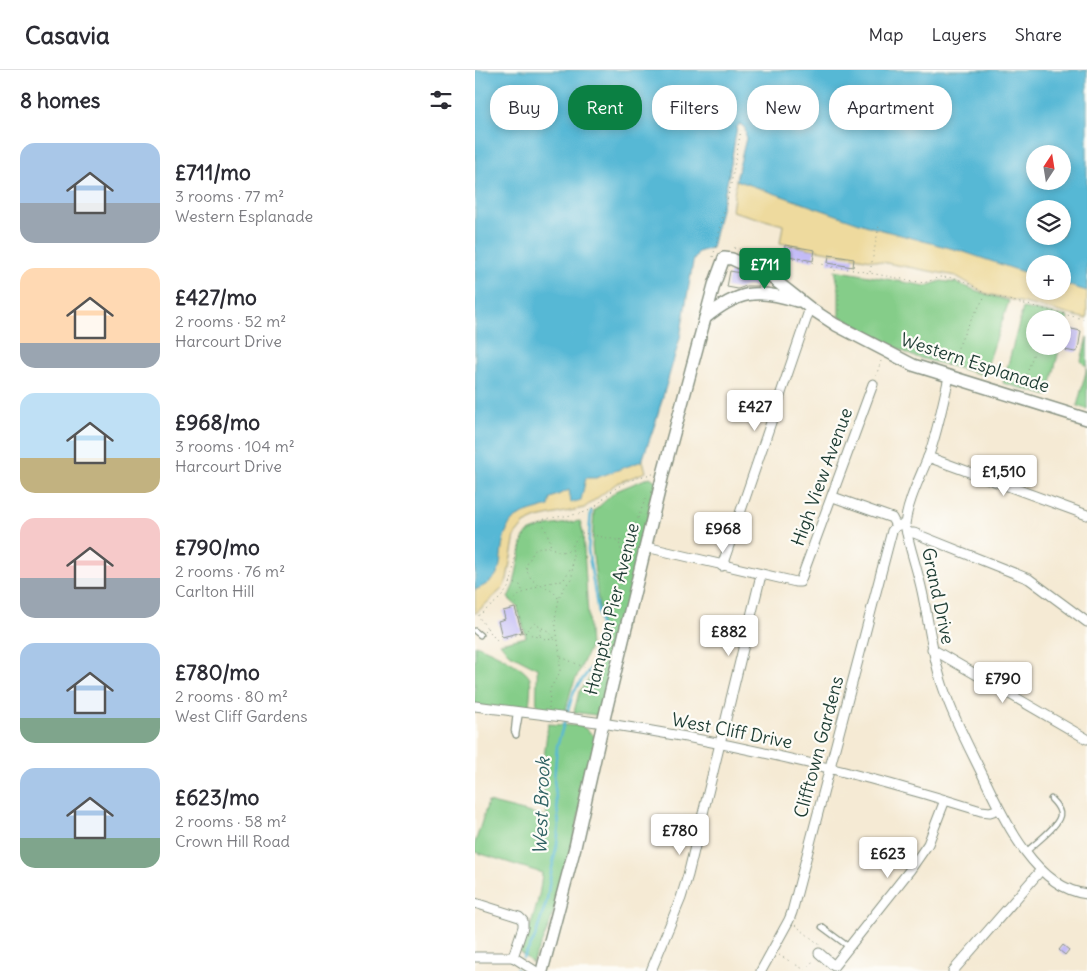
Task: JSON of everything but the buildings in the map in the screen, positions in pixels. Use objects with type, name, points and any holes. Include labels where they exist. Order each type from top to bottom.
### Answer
[{"type":"street","name":"Western Esplanade","points":[[718,259],[731,259],[772,278],[807,306],[836,325],[913,365],[1087,419]]},
{"type":"street","name":"Hampton Pier Avenue","points":[[542,971],[575,846],[645,547],[714,285],[718,259]]},
{"type":"street","points":[[767,294],[771,288],[772,278]]},
{"type":"street","points":[[714,285],[723,304]]},
{"type":"street","name":"Western Esplanade","points":[[705,318],[723,304],[749,294],[767,294],[807,306]]},
{"type":"street","points":[[722,566],[807,306]]},
{"type":"street","name":"Grand Drive","points":[[949,376],[937,430],[911,500],[903,528],[922,589],[932,649],[943,687],[960,733],[999,809],[1026,852],[1041,870],[1059,885],[1085,894]]},
{"type":"street","name":"High View Avenue","points":[[761,575],[800,582],[833,497],[873,384]]},
{"type":"street","points":[[928,457],[1087,515]]},
{"type":"street","points":[[833,497],[892,518],[903,528],[914,533],[1029,580],[1087,622]]},
{"type":"street","name":"Clifftown Gardens","points":[[761,971],[789,920],[831,768],[892,531],[903,528]]},
{"type":"street","points":[[645,547],[761,575],[681,898],[651,971]]},
{"type":"street","points":[[932,649],[1087,740]]},
{"type":"street","name":"West Cliff Drive","points":[[475,706],[603,723],[719,744],[831,768],[981,811],[991,812],[999,809]]},
{"type":"street","points":[[819,953],[834,966],[911,870],[928,844],[945,800]]},
{"type":"street","points":[[953,971],[1041,870]]},
{"type":"street","points":[[1085,894],[1087,884]]},
{"type":"street","points":[[475,903],[523,921],[523,927],[513,957]]},
{"type":"street","points":[[475,957],[513,957],[535,971]]},
{"type":"lane","points":[[475,631],[480,635]]},
{"type":"lane","points":[[1026,852],[1054,826],[1059,818],[1059,811],[1051,799]]},
{"type":"lane","points":[[822,927],[849,947]]},
{"type":"path","points":[[718,259],[741,130]]},
{"type":"path","points":[[870,274],[880,221]]},
{"type":"path","points":[[734,248],[924,283],[940,277],[955,278],[970,284],[985,294],[1087,320]]},
{"type":"path","points":[[832,266],[832,269],[835,270],[839,290],[840,314],[836,325]]},
{"type":"path","points":[[949,376],[950,367],[966,329],[985,294]]},
{"type":"path","points":[[873,384],[885,351]]},
{"type":"path","points":[[1019,397],[1033,355]]},
{"type":"path","points":[[540,635],[538,637],[533,636],[528,632],[496,640],[478,616],[500,598],[510,582],[519,538],[523,530],[528,525],[541,520],[576,515],[591,510],[612,491],[629,481],[654,474],[652,479]]},
{"type":"path","points":[[619,541],[636,522],[649,492]]},
{"type":"path","points":[[541,520],[551,543],[549,547]]},
{"type":"path","points":[[552,716],[550,689],[560,672],[560,656],[555,619],[559,599],[572,578],[573,563],[571,550],[576,540],[583,533],[645,547]]},
{"type":"path","points":[[608,662],[607,621],[612,594],[625,566],[619,541]]},
{"type":"path","points":[[559,599],[556,593],[538,585],[530,578],[526,566],[534,551],[540,547],[549,547],[561,552],[571,550]]},
{"type":"path","points":[[523,633],[515,598],[538,585],[563,581],[573,563]]},
{"type":"path","points":[[510,582],[520,585],[523,592]]},
{"type":"path","points":[[528,632],[528,628],[535,623],[548,631],[557,640]]},
{"type":"path","points":[[480,635],[487,628]]},
{"type":"path","points":[[540,635],[541,628]]},
{"type":"path","points":[[540,635],[545,639],[557,640]]},
{"type":"path","points":[[560,656],[595,672],[599,673],[606,668]]},
{"type":"path","points":[[772,950],[805,970],[824,948],[789,920]]},
{"type":"green space","points":[[835,270],[926,286],[941,281],[957,283],[1009,301],[984,375],[912,356],[839,316],[839,290]]},
{"type":"green space","points":[[1023,308],[1033,310],[1026,310],[1026,355],[1058,355],[1048,396],[1003,383]]},
{"type":"green space","points":[[1087,337],[1087,367],[1081,361]]},
{"type":"green space","points":[[1087,368],[1087,409],[1077,406]]},
{"type":"green space","points":[[650,477],[657,482],[602,716],[574,712],[579,692],[601,659],[603,644],[592,546],[594,511],[616,491]]},
{"type":"green space","points":[[580,521],[583,533],[590,647],[572,687],[565,712],[538,710],[537,668],[508,653],[500,643],[526,637],[517,606],[508,598],[514,584],[523,539],[528,532],[541,527]]},
{"type":"green space","points":[[475,645],[506,659],[522,669],[527,675],[531,685],[528,713],[475,706]]},
{"type":"green space","points":[[548,724],[582,726],[597,738],[563,882],[548,929],[532,963],[520,952],[534,913],[542,873],[475,852],[475,843],[488,802],[547,817],[542,775]]},
{"type":"sand","points":[[745,147],[1026,243],[1026,245],[1031,245],[1061,255],[1026,255],[1026,300],[1071,300],[1071,259],[1087,264],[1087,319],[1071,315],[1071,310],[1052,310],[985,293],[956,276],[780,243],[783,225],[732,211],[736,180]]},
{"type":"sand","points":[[638,440],[646,472],[617,483],[584,508],[537,518],[524,524],[515,535],[507,579],[503,588],[475,614],[475,543]]},
{"type":"water","points":[[475,70],[1087,70],[1087,291],[1071,286],[1071,255],[1026,255],[1026,273],[961,251],[871,227],[736,180],[746,138],[745,128],[740,124],[737,127],[737,85],[652,85],[652,130],[736,130],[729,174],[712,248],[698,252],[693,262],[680,338],[655,424],[642,461],[596,478],[586,478],[581,500],[571,503],[569,490],[551,498],[549,506],[526,513],[513,520],[503,540],[498,572],[486,584],[475,590]]},
{"type":"waterway","name":"West Brook","points":[[523,958],[534,940],[547,900],[557,844],[559,825],[554,780],[557,746],[574,691],[599,655],[600,625],[588,550],[591,511]]}]
